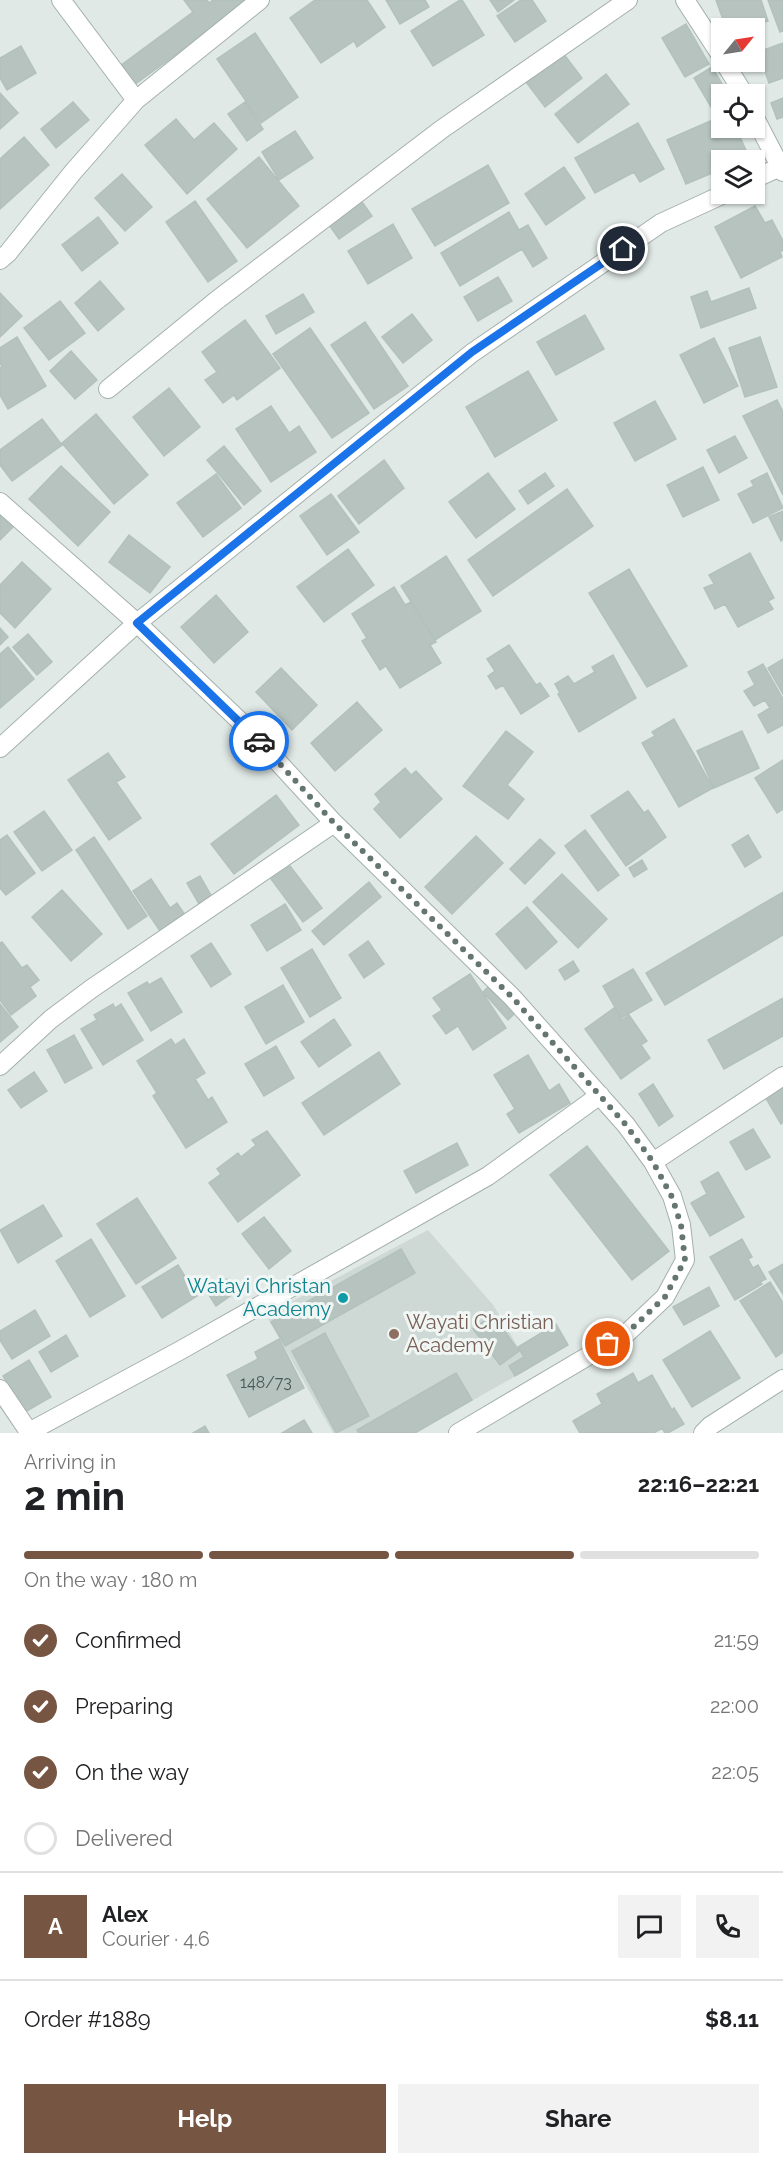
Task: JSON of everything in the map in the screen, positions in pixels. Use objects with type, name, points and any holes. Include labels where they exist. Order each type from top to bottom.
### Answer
[{"type":"street","points":[[61,0],[136,100]]},
{"type":"street","points":[[3,252],[136,100],[260,0]]},
{"type":"street","points":[[108,389],[217,300],[442,129],[628,0]]},
{"type":"street","points":[[685,0],[711,40]]},
{"type":"street","points":[[765,137],[782,169],[765,175]]},
{"type":"street","points":[[0,748],[137,623],[472,352],[662,223],[711,200]]},
{"type":"street","points":[[0,502],[137,623],[244,725],[334,823],[512,997],[626,1125],[653,1162],[672,1197],[681,1225],[685,1260],[665,1297],[627,1333],[458,1433]]},
{"type":"street","points":[[0,1066],[51,1019],[83,995],[334,823]]},
{"type":"street","points":[[653,1162],[783,1076]]},
{"type":"street","points":[[0,1389],[29,1432],[181,1350],[488,1176],[600,1095]]},
{"type":"street","points":[[703,1433],[710,1426],[783,1379]]},
{"type":"shaded area","name":"Wayati Christian Academy","points":[[428,1230],[494,1306],[530,1368],[415,1433],[333,1433],[266,1315]]},
{"type":"building","points":[[184,0],[207,0],[209,3],[213,0],[251,0],[134,85],[120,66],[193,12]]},
{"type":"building","points":[[315,0],[367,0],[385,27],[357,47],[354,41],[321,63],[290,18]]},
{"type":"building","points":[[386,0],[425,0],[429,7],[400,24]]},
{"type":"building","points":[[460,0],[484,35],[433,66],[411,31]]},
{"type":"building","points":[[490,0],[514,0],[498,12]]},
{"type":"building","points":[[521,0],[532,0],[546,21],[515,42],[497,16]]},
{"type":"building","points":[[716,0],[761,0],[768,21],[765,22],[765,18],[722,18]]},
{"type":"building","points":[[768,0],[783,0],[783,31],[780,32]]},
{"type":"building","points":[[686,24],[709,64],[685,77],[662,38]]},
{"type":"building","points":[[255,33],[298,97],[261,123],[217,59]]},
{"type":"building","points":[[783,43],[783,78],[769,83],[765,72],[765,49]]},
{"type":"building","points":[[21,46],[36,73],[7,90],[0,78],[0,58]]},
{"type":"building","points":[[563,53],[582,78],[545,107],[526,82]]},
{"type":"building","points":[[711,68],[711,72],[715,72],[722,84],[711,84],[711,107],[694,78]]},
{"type":"building","points":[[606,74],[629,104],[578,143],[555,114]]},
{"type":"building","points":[[0,93],[18,113],[0,129]]},
{"type":"building","points":[[783,98],[783,117],[777,119],[771,103]]},
{"type":"building","points":[[73,102],[89,120],[56,148],[41,129]]},
{"type":"building","points":[[245,102],[263,129],[247,141],[228,114]]},
{"type":"building","points":[[176,119],[194,140],[214,123],[237,149],[187,194],[145,145]]},
{"type":"building","points":[[711,121],[711,138],[740,138],[746,150],[711,150],[711,174],[686,184],[667,140]]},
{"type":"building","points":[[638,123],[664,169],[640,182],[634,172],[595,193],[575,158]]},
{"type":"building","points":[[295,131],[313,158],[279,180],[262,152]]},
{"type":"building","points":[[24,137],[49,165],[0,209],[0,159]]},
{"type":"building","points":[[259,157],[299,206],[247,248],[207,199]]},
{"type":"building","points":[[488,165],[509,203],[435,246],[412,209]]},
{"type":"building","points":[[564,167],[585,198],[546,225],[525,194]]},
{"type":"building","points":[[122,174],[152,207],[125,231],[95,198]]},
{"type":"building","points":[[360,199],[372,216],[339,239],[327,222]]},
{"type":"building","points":[[195,201],[237,261],[208,282],[166,222]]},
{"type":"building","points":[[755,206],[765,223],[772,220],[783,241],[783,250],[780,252],[782,257],[741,278],[715,227]]},
{"type":"building","points":[[509,212],[519,230],[528,225],[547,258],[533,267],[522,249],[460,286],[441,253]]},
{"type":"building","points":[[98,217],[118,243],[82,271],[62,245]]},
{"type":"building","points":[[393,224],[412,258],[368,284],[348,251]]},
{"type":"building","points":[[498,277],[512,301],[478,321],[464,297]]},
{"type":"building","points":[[100,281],[124,309],[98,331],[75,303]]},
{"type":"building","points":[[749,288],[756,308],[701,328],[691,297],[707,291],[711,302]]},
{"type":"building","points":[[0,293],[22,316],[0,337]]},
{"type":"building","points":[[303,294],[314,312],[276,334],[266,316]]},
{"type":"building","points":[[60,301],[85,333],[49,360],[24,328]]},
{"type":"building","points":[[412,314],[432,340],[403,363],[382,337]]},
{"type":"building","points":[[585,315],[604,349],[556,375],[537,342]]},
{"type":"building","points":[[245,320],[280,368],[237,400],[234,395],[223,403],[205,380],[217,372],[202,352]]},
{"type":"building","points":[[365,322],[408,386],[374,409],[331,345]]},
{"type":"building","points":[[310,328],[369,413],[332,438],[273,354]]},
{"type":"building","points":[[17,337],[46,386],[8,409],[0,395],[0,368],[2,366],[0,348]]},
{"type":"building","points":[[760,337],[777,387],[745,397],[729,348]]},
{"type":"building","points":[[714,338],[738,386],[704,403],[680,355]]},
{"type":"building","points":[[71,351],[97,380],[75,399],[50,371]]},
{"type":"building","points":[[528,371],[557,420],[495,457],[466,407]]},
{"type":"building","points":[[169,388],[200,427],[164,456],[133,417]]},
{"type":"building","points":[[777,400],[783,412],[783,495],[743,416]]},
{"type":"building","points":[[655,401],[676,439],[635,461],[614,423]]},
{"type":"building","points":[[271,406],[289,433],[299,426],[316,452],[271,482],[236,429]]},
{"type":"building","points":[[96,414],[148,475],[114,504],[62,443]]},
{"type":"building","points":[[42,419],[62,445],[12,481],[0,465],[0,450]]},
{"type":"building","points":[[735,436],[747,458],[719,473],[707,450]]},
{"type":"building","points":[[224,446],[261,491],[244,505],[207,460]]},
{"type":"building","points":[[384,460],[404,488],[359,524],[338,496]]},
{"type":"building","points":[[61,466],[110,512],[78,546],[29,499]]},
{"type":"building","points":[[703,467],[719,500],[683,517],[667,485]]},
{"type":"building","points":[[488,473],[515,509],[476,538],[449,502]]},
{"type":"building","points":[[545,473],[554,486],[528,504],[519,491]]},
{"type":"building","points":[[767,473],[783,508],[753,523],[738,494],[754,486],[751,481]]},
{"type":"building","points":[[216,474],[241,508],[203,537],[177,503]]},
{"type":"building","points":[[567,489],[593,526],[493,596],[468,560]]},
{"type":"building","points":[[331,494],[359,532],[327,555],[300,516]]},
{"type":"building","points":[[783,511],[783,539],[781,541],[769,517]]},
{"type":"building","points":[[0,513],[13,527],[0,540]]},
{"type":"building","points":[[129,535],[170,567],[150,593],[109,562]]},
{"type":"building","points":[[348,549],[374,585],[324,622],[297,587]]},
{"type":"building","points":[[750,553],[774,598],[768,601],[773,609],[738,627],[725,604],[715,609],[704,588],[714,584],[709,575]]},
{"type":"building","points":[[446,556],[481,611],[435,640],[401,586]]},
{"type":"building","points":[[22,562],[51,589],[15,628],[0,613],[0,585]]},
{"type":"building","points":[[629,569],[687,666],[647,687],[589,593]]},
{"type":"building","points":[[394,587],[405,605],[411,602],[436,642],[430,645],[441,663],[400,688],[386,666],[380,670],[362,641],[367,638],[352,614]]},
{"type":"building","points":[[216,595],[248,632],[214,663],[181,627]]},
{"type":"building","points":[[0,628],[8,637],[0,645]]},
{"type":"building","points":[[28,634],[52,662],[37,675],[13,647]]},
{"type":"building","points":[[509,645],[536,685],[540,683],[549,696],[521,714],[503,685],[496,689],[488,676],[495,671],[487,659]]},
{"type":"building","points":[[8,647],[34,679],[0,708],[0,654]]},
{"type":"building","points":[[613,655],[636,698],[579,732],[555,684],[568,676],[574,684],[595,672],[592,667]]},
{"type":"building","points":[[783,659],[783,694],[768,668]]},
{"type":"building","points":[[763,664],[783,699],[783,725],[768,733],[758,715],[770,708],[765,700],[754,706],[744,691],[755,685],[748,672]]},
{"type":"building","points":[[281,668],[317,705],[292,730],[256,692]]},
{"type":"building","points":[[357,702],[382,730],[335,771],[311,743]]},
{"type":"building","points":[[674,719],[713,788],[679,807],[642,743],[655,736],[652,732]]},
{"type":"building","points":[[506,731],[533,752],[507,785],[524,799],[508,819],[463,786]]},
{"type":"building","points":[[742,731],[759,768],[714,788],[697,751]]},
{"type":"building","points":[[108,753],[125,777],[116,782],[141,818],[109,840],[68,780]]},
{"type":"building","points":[[783,760],[783,809],[777,813],[755,778]]},
{"type":"building","points":[[405,768],[411,775],[416,771],[442,799],[400,838],[374,809],[381,802],[375,794]]},
{"type":"building","points":[[628,791],[644,813],[648,810],[666,837],[626,866],[591,816]]},
{"type":"building","points":[[276,795],[299,825],[234,874],[211,844]]},
{"type":"building","points":[[44,811],[72,850],[42,871],[14,832]]},
{"type":"building","points":[[585,830],[619,875],[598,891],[565,846]]},
{"type":"building","points":[[7,835],[35,873],[6,895],[0,888],[0,840]]},
{"type":"building","points":[[748,835],[761,857],[745,867],[732,845]]},
{"type":"building","points":[[476,836],[503,863],[452,914],[425,887]]},
{"type":"building","points":[[94,837],[147,916],[128,929],[76,850]]},
{"type":"building","points":[[540,839],[555,853],[525,884],[510,869]]},
{"type":"building","points":[[642,860],[647,869],[634,877],[629,868]]},
{"type":"building","points":[[290,866],[322,908],[303,922],[271,879]]},
{"type":"building","points":[[562,874],[607,919],[578,948],[533,902]]},
{"type":"building","points":[[200,876],[212,897],[199,904],[187,883]]},
{"type":"building","points":[[151,879],[170,908],[177,903],[185,915],[160,931],[133,891]]},
{"type":"building","points":[[369,882],[381,897],[324,945],[312,931]]},
{"type":"building","points":[[62,890],[102,934],[71,961],[32,917]]},
{"type":"building","points":[[783,892],[783,935],[665,1005],[646,973]]},
{"type":"building","points":[[285,904],[301,930],[267,951],[251,925]]},
{"type":"building","points":[[527,907],[557,942],[526,969],[496,934]]},
{"type":"building","points":[[368,941],[384,964],[364,978],[349,955]]},
{"type":"building","points":[[2,942],[22,968],[27,965],[39,980],[30,987],[36,996],[11,1015],[0,1000],[0,943]]},
{"type":"building","points":[[211,943],[231,974],[211,987],[191,956]]},
{"type":"building","points":[[312,949],[341,998],[310,1017],[281,968]]},
{"type":"building","points":[[573,961],[579,971],[565,980],[559,970]]},
{"type":"building","points":[[633,969],[652,1000],[621,1018],[603,986]]},
{"type":"building","points":[[470,974],[506,1028],[473,1050],[458,1026],[446,1034],[433,1016],[442,1010],[433,998]]},
{"type":"building","points":[[161,978],[182,1012],[151,1031],[128,993],[147,982],[149,985]]},
{"type":"building","points":[[493,982],[518,1010],[508,1020],[483,992]]},
{"type":"building","points":[[283,985],[304,1022],[266,1044],[245,1007]]},
{"type":"building","points":[[783,998],[783,1036],[724,1069],[708,1040]]},
{"type":"building","points":[[0,1004],[18,1027],[0,1042]]},
{"type":"building","points":[[113,1004],[115,1008],[121,1004],[143,1040],[103,1065],[81,1029],[97,1020],[94,1015]]},
{"type":"building","points":[[614,1008],[622,1020],[629,1015],[647,1041],[641,1045],[650,1058],[621,1079],[585,1029]]},
{"type":"building","points":[[334,1019],[351,1045],[319,1067],[301,1042]]},
{"type":"building","points":[[74,1035],[92,1068],[65,1083],[47,1050]]},
{"type":"building","points":[[171,1039],[175,1045],[184,1039],[205,1073],[195,1079],[208,1100],[212,1097],[227,1122],[186,1148],[153,1096],[157,1093],[137,1061]]},
{"type":"building","points":[[276,1046],[294,1078],[264,1096],[245,1064]]},
{"type":"building","points":[[379,1052],[400,1084],[324,1135],[302,1103]]},
{"type":"building","points":[[528,1055],[549,1091],[559,1084],[570,1103],[519,1133],[507,1114],[515,1109],[494,1075]]},
{"type":"building","points":[[34,1072],[47,1091],[21,1108],[8,1090]]},
{"type":"building","points":[[653,1084],[673,1116],[659,1126],[639,1094]]},
{"type":"building","points":[[783,1084],[783,1122],[781,1124],[764,1095]]},
{"type":"building","points":[[753,1129],[770,1157],[746,1170],[730,1142]]},
{"type":"building","points":[[267,1131],[300,1175],[238,1222],[209,1183],[221,1174],[217,1169],[238,1153],[241,1157],[256,1145],[252,1140]]},
{"type":"building","points":[[457,1143],[468,1165],[416,1193],[404,1171]]},
{"type":"building","points":[[587,1146],[669,1251],[632,1280],[550,1175]]},
{"type":"building","points":[[718,1172],[744,1217],[710,1236],[691,1203],[707,1194],[701,1182]]},
{"type":"building","points":[[137,1198],[176,1258],[136,1284],[97,1224]]},
{"type":"building","points":[[43,1205],[62,1236],[18,1263],[0,1230]]},
{"type":"building","points":[[264,1217],[291,1251],[269,1269],[242,1234]]},
{"type":"building","points":[[91,1239],[125,1296],[90,1317],[56,1261]]},
{"type":"building","points":[[742,1239],[752,1257],[748,1259],[753,1268],[758,1265],[766,1279],[760,1282],[762,1284],[735,1300],[710,1257]]},
{"type":"building","name":"Watayi Christan Academy","points":[[401,1249],[415,1273],[285,1346],[271,1322]]},
{"type":"building","points":[[783,1264],[783,1294],[769,1272]]},
{"type":"building","points":[[178,1265],[197,1296],[162,1318],[142,1287]]},
{"type":"building","points":[[227,1279],[236,1292],[216,1306],[207,1292]]},
{"type":"building","points":[[770,1282],[783,1303],[783,1352],[776,1357],[740,1301]]},
{"type":"building","points":[[709,1287],[719,1306],[684,1325],[673,1307]]},
{"type":"building","points":[[35,1310],[50,1336],[12,1359],[0,1340],[0,1331]]},
{"type":"building","points":[[493,1315],[519,1351],[500,1365],[473,1329]]},
{"type":"building","points":[[556,1324],[568,1345],[515,1376],[509,1366],[524,1357],[518,1347]]},
{"type":"building","points":[[710,1331],[740,1378],[692,1407],[663,1360]]},
{"type":"building","points":[[325,1333],[369,1416],[336,1433],[292,1351]]},
{"type":"building","points":[[66,1335],[78,1356],[51,1372],[39,1352]]},
{"type":"building","points":[[279,1339],[304,1388],[249,1417],[227,1375],[258,1359],[255,1352]]},
{"type":"building","points":[[29,1360],[51,1397],[25,1412],[3,1376]]},
{"type":"building","points":[[456,1373],[472,1400],[415,1433],[359,1433],[357,1430]]},
{"type":"building","points":[[633,1373],[638,1383],[652,1375],[672,1410],[674,1408],[684,1424],[668,1433],[665,1433],[662,1428],[654,1433],[580,1433],[573,1421],[602,1404],[597,1394]]},
{"type":"building","points":[[304,1420],[312,1433],[282,1433]]},
{"type":"building","points":[[205,1426],[209,1433],[193,1433]]},
{"type":"way so far","points":[[259,741],[334,823],[512,997],[626,1125],[653,1162],[672,1197],[681,1225],[685,1260],[665,1297],[627,1333],[608,1344]]},
{"type":"place","name":"Watayi Christan Academy","points":[[343,1298]]},
{"type":"place","name":"Wayati Christian Academy","points":[[394,1334]]},
{"type":"route","points":[[259,741],[137,623],[472,352],[623,249]]}]
